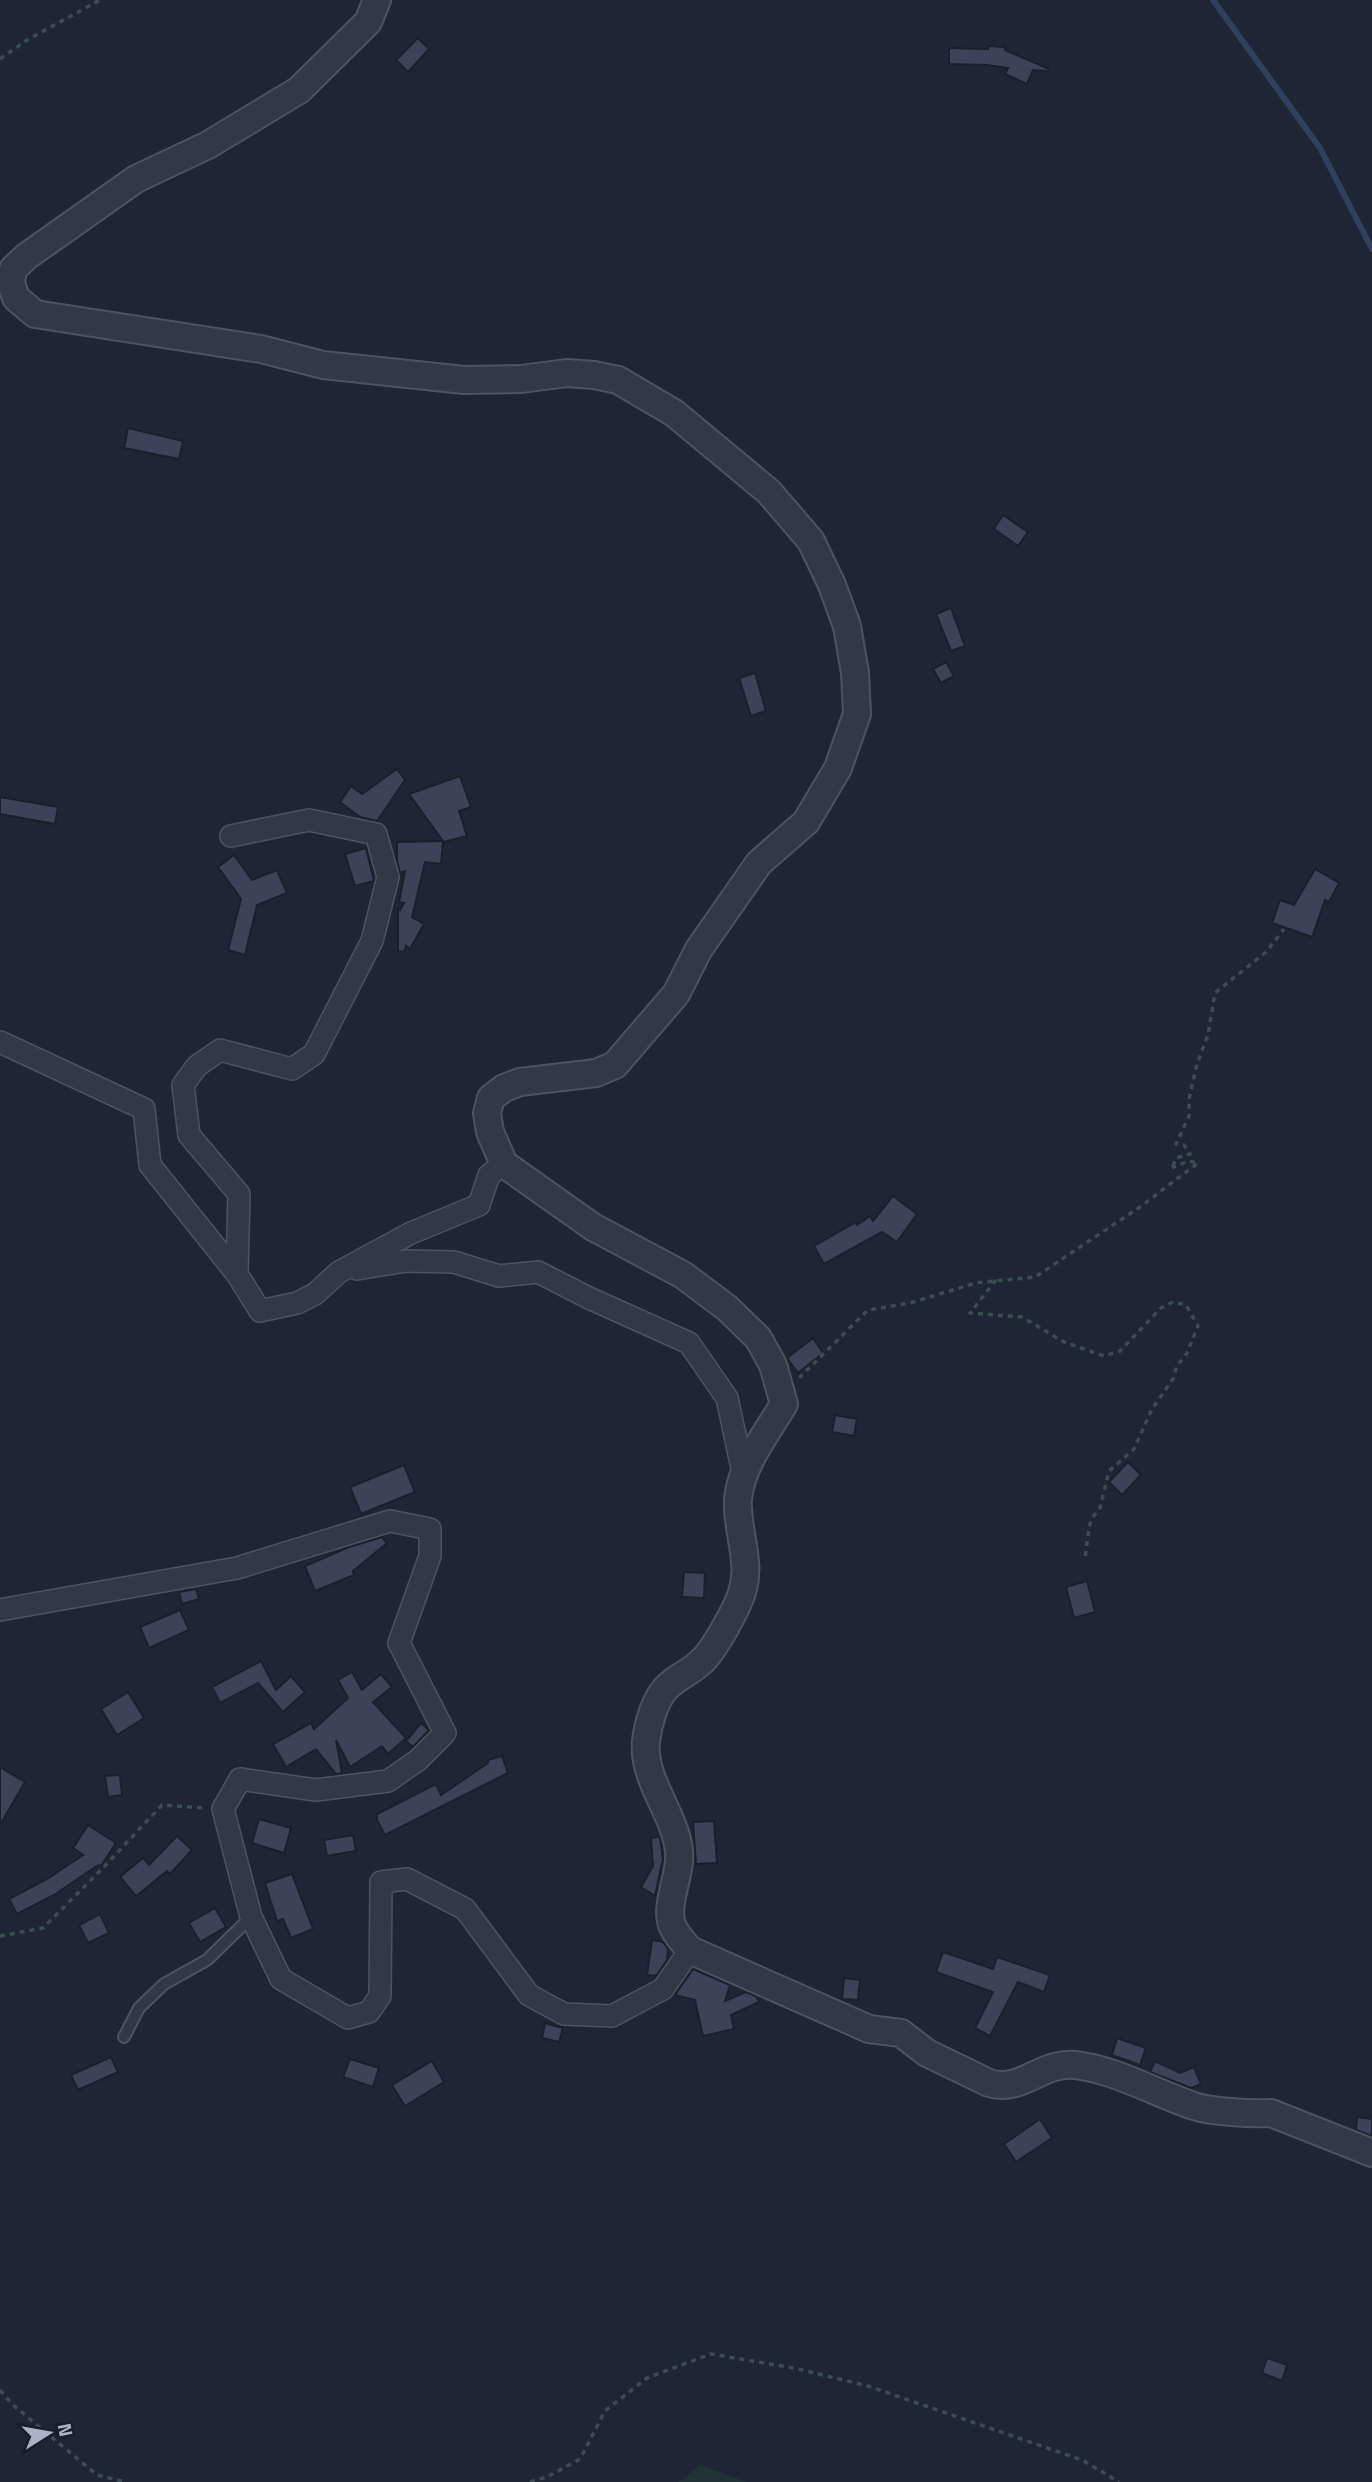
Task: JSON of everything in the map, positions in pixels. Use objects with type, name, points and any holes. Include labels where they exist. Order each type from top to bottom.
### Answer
[{"type":"street","points":[[377,0],[368,22],[299,90],[208,145],[136,180],[27,256],[13,269],[11,283],[16,298],[35,314],[261,349],[323,365],[464,380],[521,379],[567,373],[618,380],[674,413],[769,492],[811,541],[832,585],[847,626],[855,673],[857,715],[838,768],[806,822],[759,863],[699,949],[676,993],[615,1065],[596,1073],[520,1082],[504,1088],[491,1098],[487,1113],[490,1132],[504,1164],[593,1227],[683,1275],[727,1308],[758,1338],[773,1365],[784,1404],[743,1473],[738,1501],[745,1558],[743,1589],[724,1630],[703,1660],[667,1687],[658,1699],[646,1742],[650,1773],[678,1842],[681,1861],[672,1899],[672,1928],[690,1950],[869,2029],[901,2033],[927,2053],[989,2083],[999,2086],[1012,2085],[1050,2067],[1074,2065],[1144,2086],[1194,2107],[1255,2114],[1271,2113],[1372,2153]]},
{"type":"street","points":[[230,836],[309,820],[376,834],[388,877],[372,941],[314,1054],[292,1069],[220,1050],[197,1066],[183,1085],[189,1135],[239,1194],[237,1274]]},
{"type":"street","points":[[0,1042],[145,1110],[150,1165],[237,1274],[260,1311],[298,1303],[315,1294],[340,1272],[411,1233],[479,1205],[489,1175],[504,1164]]},
{"type":"street","points":[[340,1272],[406,1261],[454,1262],[499,1276],[538,1272],[689,1343],[727,1398],[743,1473]]},
{"type":"street","points":[[0,1610],[237,1568],[390,1521],[430,1529],[430,1556],[399,1643],[445,1733],[418,1759],[388,1781],[316,1790],[240,1779],[223,1809],[251,1917],[281,1979],[348,2018],[369,2012],[380,1996],[381,1882],[407,1879],[465,1909],[529,1995],[564,2014],[612,2016],[663,1989],[690,1950]]},
{"type":"lane","points":[[124,2037],[139,2008],[164,1984],[207,1959],[251,1917]]},
{"type":"path","points":[[0,59],[27,40],[100,0]]},
{"type":"path","points":[[784,1404],[801,1376],[869,1310],[910,1303],[976,1283],[1035,1278],[1140,1207],[1198,1163],[1188,1161],[1172,1168],[1177,1158],[1190,1154],[1184,1145],[1176,1144],[1189,1116],[1188,1099],[1208,1035],[1215,993],[1266,952],[1284,929]]},
{"type":"path","points":[[996,1280],[970,1313],[1023,1317],[1057,1339],[1104,1356],[1120,1351],[1161,1308],[1173,1302],[1186,1305],[1198,1326],[1173,1379],[1152,1409],[1134,1449],[1110,1471],[1100,1508],[1089,1527],[1085,1559]]},
{"type":"path","points":[[0,1936],[43,1928],[162,1805],[223,1809]]},
{"type":"path","points":[[530,2482],[547,2477],[580,2459],[605,2411],[647,2378],[711,2354],[794,2368],[867,2386],[1083,2460],[1119,2482]]},
{"type":"path","points":[[0,2390],[13,2405],[97,2475],[125,2482]]},
{"type":"shaded area","points":[[701,2465],[746,2482],[678,2482]]},
{"type":"building","points":[[418,38],[429,49],[408,72],[396,60]]},
{"type":"building","points":[[988,46],[1005,47],[1005,50],[1049,69],[1033,70],[1027,84],[1005,74],[1008,68],[949,64],[949,48],[988,49]]},
{"type":"building","points":[[128,428],[183,441],[179,459],[124,448]]},
{"type":"building","points":[[1003,515],[1028,532],[1018,546],[994,529]]},
{"type":"building","points":[[951,608],[965,646],[951,651],[936,614]]},
{"type":"building","points":[[946,662],[954,676],[941,683],[933,669]]},
{"type":"building","points":[[755,673],[766,711],[751,716],[739,678]]},
{"type":"building","points":[[397,769],[405,780],[377,821],[360,817],[340,802],[351,786],[362,794]]},
{"type":"building","points":[[460,776],[471,807],[459,811],[467,836],[443,842],[441,864],[425,862],[412,917],[424,924],[410,949],[406,946],[404,952],[398,951],[398,908],[400,910],[404,903],[399,902],[405,871],[400,873],[397,842],[443,841],[409,794]]},
{"type":"building","points":[[0,797],[58,807],[55,824],[0,814]]},
{"type":"building","points":[[366,848],[374,881],[355,886],[345,854]]},
{"type":"building","points":[[234,855],[252,880],[277,870],[287,893],[257,905],[245,955],[228,950],[241,899],[218,867]]},
{"type":"building","points":[[1315,869],[1339,883],[1329,902],[1325,900],[1312,937],[1272,923],[1280,900],[1294,905]]},
{"type":"building","points":[[893,1196],[917,1214],[897,1242],[882,1232],[824,1264],[814,1246],[870,1216],[873,1221]]},
{"type":"building","points":[[813,1338],[823,1353],[798,1373],[787,1358]]},
{"type":"building","points":[[835,1415],[857,1419],[854,1436],[832,1432]]},
{"type":"building","points":[[1128,1462],[1141,1475],[1122,1495],[1109,1482]]},
{"type":"building","points":[[404,1465],[415,1492],[361,1514],[350,1487]]},
{"type":"building","points":[[382,1537],[387,1543],[353,1571],[354,1575],[315,1591],[305,1566],[349,1547]]},
{"type":"building","points":[[684,1572],[705,1573],[704,1598],[682,1597]]},
{"type":"building","points":[[1087,1581],[1095,1612],[1074,1618],[1066,1587]]},
{"type":"building","points":[[196,1589],[199,1599],[182,1604],[179,1592]]},
{"type":"building","points":[[180,1610],[189,1630],[149,1648],[140,1627]]},
{"type":"building","points":[[261,1661],[276,1690],[291,1676],[305,1692],[283,1712],[258,1683],[220,1703],[212,1687]]},
{"type":"building","points":[[352,1672],[362,1690],[381,1674],[392,1687],[373,1702],[406,1738],[388,1754],[382,1746],[350,1767],[336,1740],[342,1773],[336,1774],[316,1749],[286,1767],[273,1744],[311,1723],[314,1729],[348,1698],[338,1680]]},
{"type":"building","points":[[128,1692],[144,1718],[117,1735],[101,1709]]},
{"type":"building","points":[[421,1723],[429,1730],[413,1747],[406,1741]]},
{"type":"building","points":[[502,1756],[508,1773],[385,1835],[377,1820],[377,1814],[436,1784],[441,1795],[488,1763],[488,1760]]},
{"type":"building","points":[[0,1767],[25,1782],[0,1825]]},
{"type":"building","points":[[120,1775],[122,1795],[108,1797],[105,1776]]},
{"type":"building","points":[[259,1819],[291,1828],[284,1853],[252,1843]]},
{"type":"building","points":[[714,1821],[717,1863],[696,1864],[693,1822]]},
{"type":"building","points":[[88,1825],[116,1843],[101,1866],[98,1865],[54,1895],[17,1914],[9,1899],[47,1879],[83,1855],[73,1848]]},
{"type":"building","points":[[353,1835],[356,1851],[327,1856],[324,1840]]},
{"type":"building","points":[[177,1836],[192,1850],[170,1874],[167,1871],[136,1896],[120,1877],[143,1858],[149,1865]]},
{"type":"building","points":[[660,1837],[663,1859],[655,1896],[641,1887],[653,1866],[651,1838]]},
{"type":"building","points":[[292,1874],[313,1929],[291,1938],[283,1919],[277,1921],[265,1883]]},
{"type":"building","points":[[215,1908],[226,1927],[200,1942],[189,1923]]},
{"type":"building","points":[[100,1914],[109,1933],[88,1943],[79,1925]]},
{"type":"building","points":[[652,1940],[663,1942],[668,1948],[667,1960],[656,1976],[647,1975]]},
{"type":"building","points":[[943,1952],[993,1969],[997,1957],[1050,1975],[1044,1992],[1018,1982],[990,2036],[975,2028],[993,1992],[936,1972]]},
{"type":"building","points":[[693,1969],[730,1985],[725,2001],[746,1992],[756,1996],[759,2002],[731,2015],[734,2029],[703,2036],[695,2000],[675,1995]]},
{"type":"building","points":[[844,1978],[860,1980],[858,2000],[842,1999]]},
{"type":"building","points":[[545,2023],[563,2028],[559,2042],[542,2038]]},
{"type":"building","points":[[1117,2038],[1146,2048],[1140,2065],[1112,2055]]},
{"type":"building","points":[[111,2057],[118,2072],[78,2090],[71,2075]]},
{"type":"building","points":[[350,2059],[379,2068],[373,2087],[343,2077]]},
{"type":"building","points":[[432,2061],[444,2082],[405,2106],[392,2085]]},
{"type":"building","points":[[1155,2061],[1180,2073],[1194,2067],[1201,2084],[1191,2088],[1150,2072]]},
{"type":"building","points":[[1357,2117],[1372,2119],[1372,2136],[1356,2130]]},
{"type":"building","points":[[1040,2119],[1052,2138],[1016,2162],[1004,2144]]},
{"type":"building","points":[[1267,2358],[1287,2365],[1282,2381],[1262,2373]]},
{"type":"waterway","points":[[1213,0],[1320,148],[1372,249]]}]
